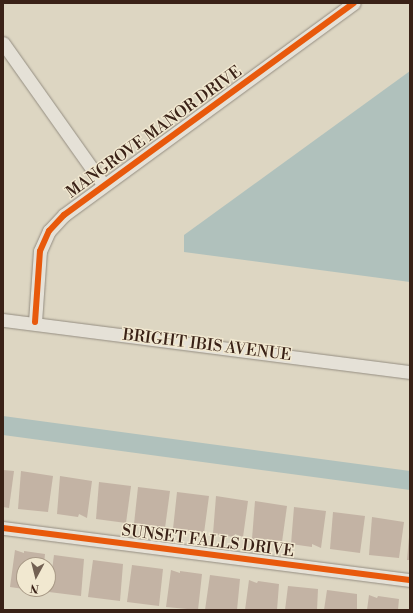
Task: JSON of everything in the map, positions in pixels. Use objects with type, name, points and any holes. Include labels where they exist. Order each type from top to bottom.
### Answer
[{"type":"street","name":"MANGROVE MANOR DRIVE","points":[[35,322],[40,251],[49,231],[64,215],[104,184],[354,3]]},
{"type":"street","points":[[3,43],[104,184]]},
{"type":"street","name":"BRIGHT IBIS AVENUE","points":[[3,320],[35,322],[410,372]]},
{"type":"street","name":"SUNSET FALLS DRIVE","points":[[3,528],[410,580]]},
{"type":"shaded area","points":[[410,71],[410,282],[184,252],[184,235]]},
{"type":"shaded area","points":[[3,416],[410,471],[410,490],[3,435]]},
{"type":"building","points":[[3,470],[14,471],[9,508],[3,507]]},
{"type":"building","points":[[21,471],[53,476],[48,512],[18,509]]},
{"type":"building","points":[[60,476],[92,481],[87,518],[79,514],[78,517],[57,514]]},
{"type":"building","points":[[99,482],[131,486],[126,523],[96,519]]},
{"type":"building","points":[[138,487],[170,491],[165,528],[134,524]]},
{"type":"building","points":[[177,492],[209,496],[204,533],[195,530],[195,532],[173,529]]},
{"type":"building","points":[[216,496],[248,501],[243,537],[235,534],[234,537],[213,534]]},
{"type":"building","points":[[255,501],[287,506],[282,542],[252,539]]},
{"type":"building","points":[[294,507],[326,511],[321,548],[312,544],[312,547],[291,544]]},
{"type":"building","points":[[333,512],[365,516],[360,553],[330,549]]},
{"type":"building","points":[[372,517],[404,522],[399,558],[369,555]]},
{"type":"building","points":[[409,537],[410,560],[407,560]]},
{"type":"building","points":[[15,550],[24,553],[24,551],[45,554],[45,557],[16,557],[16,588],[10,587]]},
{"type":"building","points":[[54,555],[84,559],[81,596],[56,593],[56,557],[54,557]]},
{"type":"building","points":[[93,560],[123,564],[120,601],[88,597]]},
{"type":"building","points":[[132,565],[163,569],[159,606],[127,602]]},
{"type":"building","points":[[171,570],[180,573],[180,571],[202,574],[198,610],[166,607]]},
{"type":"building","points":[[210,575],[240,579],[237,610],[205,610]]},
{"type":"building","points":[[249,580],[257,583],[258,581],[279,584],[277,610],[245,610]]},
{"type":"building","points":[[288,586],[318,589],[317,610],[285,610]]},
{"type":"building","points":[[327,590],[357,594],[357,610],[324,610]]},
{"type":"building","points":[[369,595],[377,598],[378,596],[399,599],[398,610],[367,610]]},
{"type":"cycle path","points":[[35,322],[40,251],[49,231],[64,215],[354,3]]},
{"type":"cycle path","points":[[3,528],[410,580]]}]
